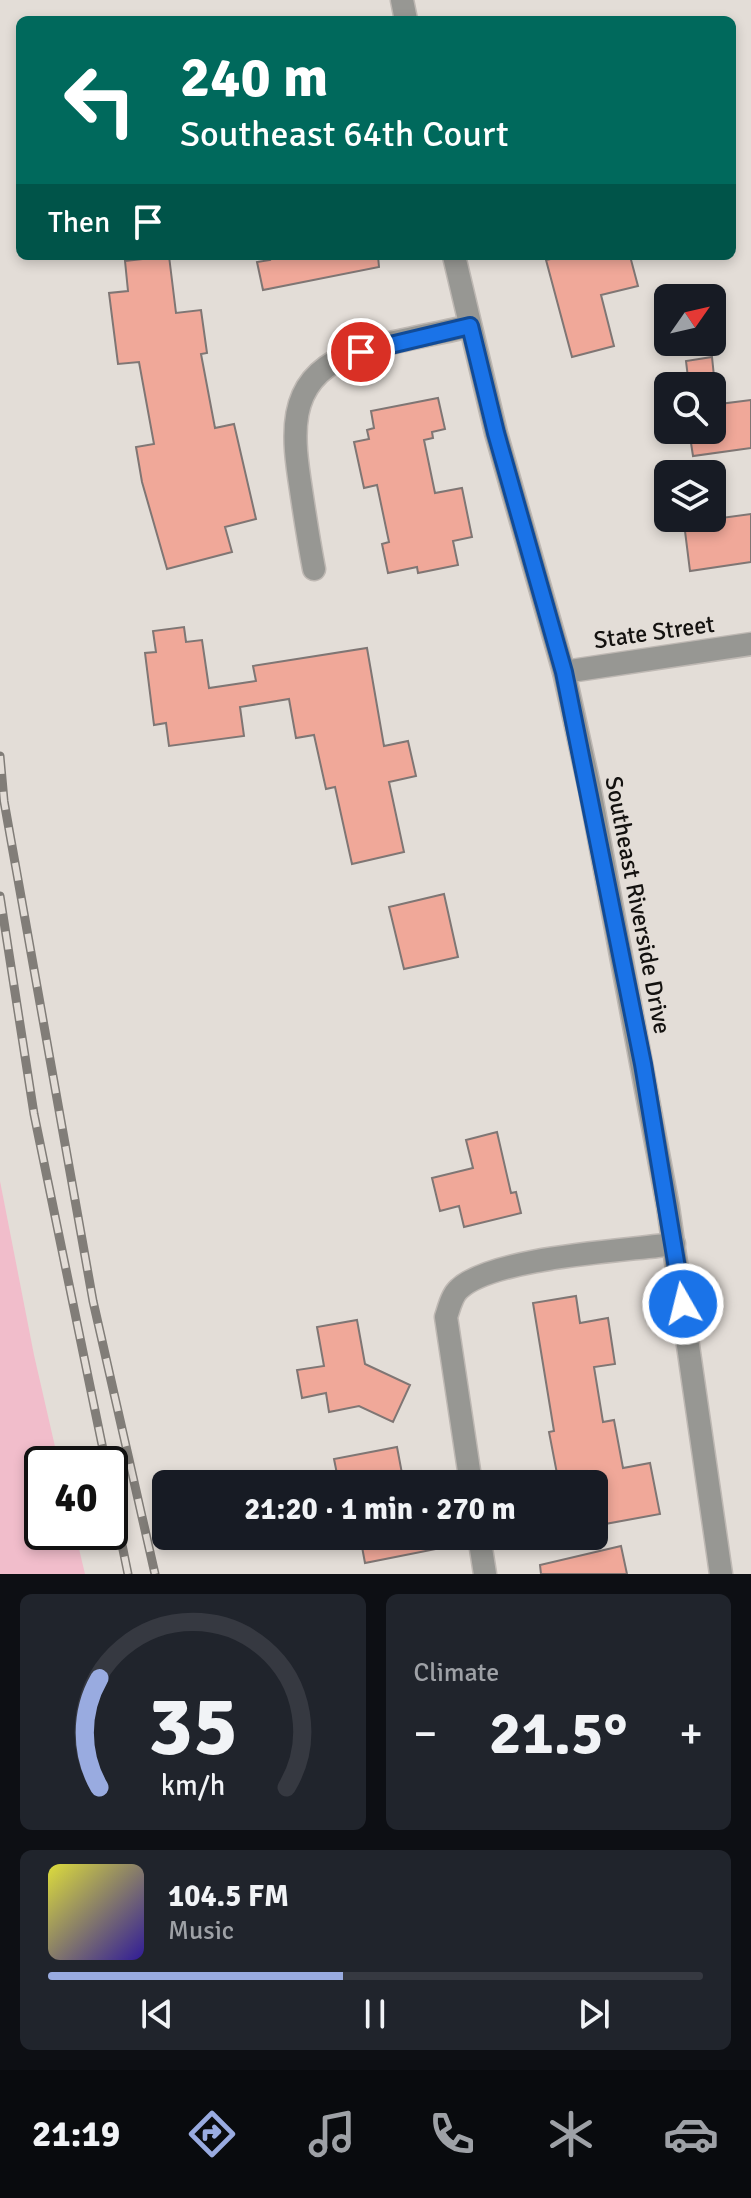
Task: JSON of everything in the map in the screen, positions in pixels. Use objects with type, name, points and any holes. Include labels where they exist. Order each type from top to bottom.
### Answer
[{"type":"street","name":"Southeast Riverside Drive","points":[[455,260],[500,448],[564,672],[621,947],[674,1244],[721,1574]]},
{"type":"street","points":[[314,569],[294,432],[300,400],[325,369],[346,357],[470,326]]},
{"type":"street","name":"State Street","points":[[564,672],[751,644]]},
{"type":"street","points":[[469,1470],[446,1317],[456,1291],[476,1277],[512,1265],[674,1244]]},
{"type":"street","points":[[481,1550],[485,1574]]},
{"type":"shaded area","points":[[0,1181],[55,1446],[24,1446],[24,1550],[79,1550],[85,1574],[0,1574]]},
{"type":"building","points":[[169,260],[176,313],[201,310],[207,353],[201,354],[215,428],[234,424],[256,519],[225,527],[232,552],[167,569],[142,482],[136,447],[154,444],[139,362],[118,364],[109,293],[128,291],[125,261]]},
{"type":"building","points":[[378,260],[379,267],[263,290],[257,262]]},
{"type":"building","points":[[546,260],[631,260],[638,286],[601,295],[614,346],[572,357]]},
{"type":"building","points":[[712,357],[714,372],[687,372],[686,361]]},
{"type":"building","points":[[438,398],[445,429],[432,432],[433,438],[424,440],[435,493],[462,488],[472,537],[453,541],[458,565],[418,573],[417,567],[388,573],[382,544],[389,542],[377,485],[364,488],[354,442],[369,439],[367,430],[374,428],[371,411]]},
{"type":"building","points":[[751,400],[751,448],[693,456],[691,444],[726,444],[726,403]]},
{"type":"building","points":[[751,514],[751,562],[690,571],[685,532],[726,532],[726,517]]},
{"type":"building","points":[[184,627],[186,642],[202,640],[209,688],[256,681],[253,666],[367,648],[384,746],[408,741],[416,776],[389,782],[404,852],[352,864],[335,787],[326,789],[314,735],[296,738],[289,699],[240,707],[244,736],[169,746],[166,723],[154,725],[145,653],[156,652],[153,631]]},
{"type":"building","points":[[444,894],[458,957],[404,969],[389,907]]},
{"type":"building","points":[[497,1132],[511,1193],[516,1192],[521,1213],[464,1227],[459,1206],[440,1211],[432,1178],[473,1168],[466,1140]]},
{"type":"building","points":[[576,1296],[580,1323],[608,1318],[615,1364],[594,1367],[603,1422],[614,1420],[623,1468],[650,1463],[660,1514],[608,1523],[608,1470],[556,1470],[549,1432],[554,1431],[533,1303]]},
{"type":"building","points":[[357,1320],[365,1364],[410,1385],[393,1422],[359,1406],[329,1412],[326,1393],[302,1398],[297,1370],[324,1366],[317,1327]]},
{"type":"building","points":[[397,1447],[401,1470],[336,1470],[334,1459]]},
{"type":"building","points":[[621,1546],[627,1574],[541,1574],[540,1565]]},
{"type":"building","points":[[363,1550],[431,1550],[365,1563]]},
{"type":"railway","points":[[0,756],[4,801],[93,1301],[155,1574]]},
{"type":"railway","points":[[0,896],[34,1114],[102,1446]]},
{"type":"railway","points":[[123,1550],[128,1574]]},
{"type":"route","points":[[361,352],[470,326],[496,433],[564,672],[590,790],[643,1064],[683,1304]]}]
